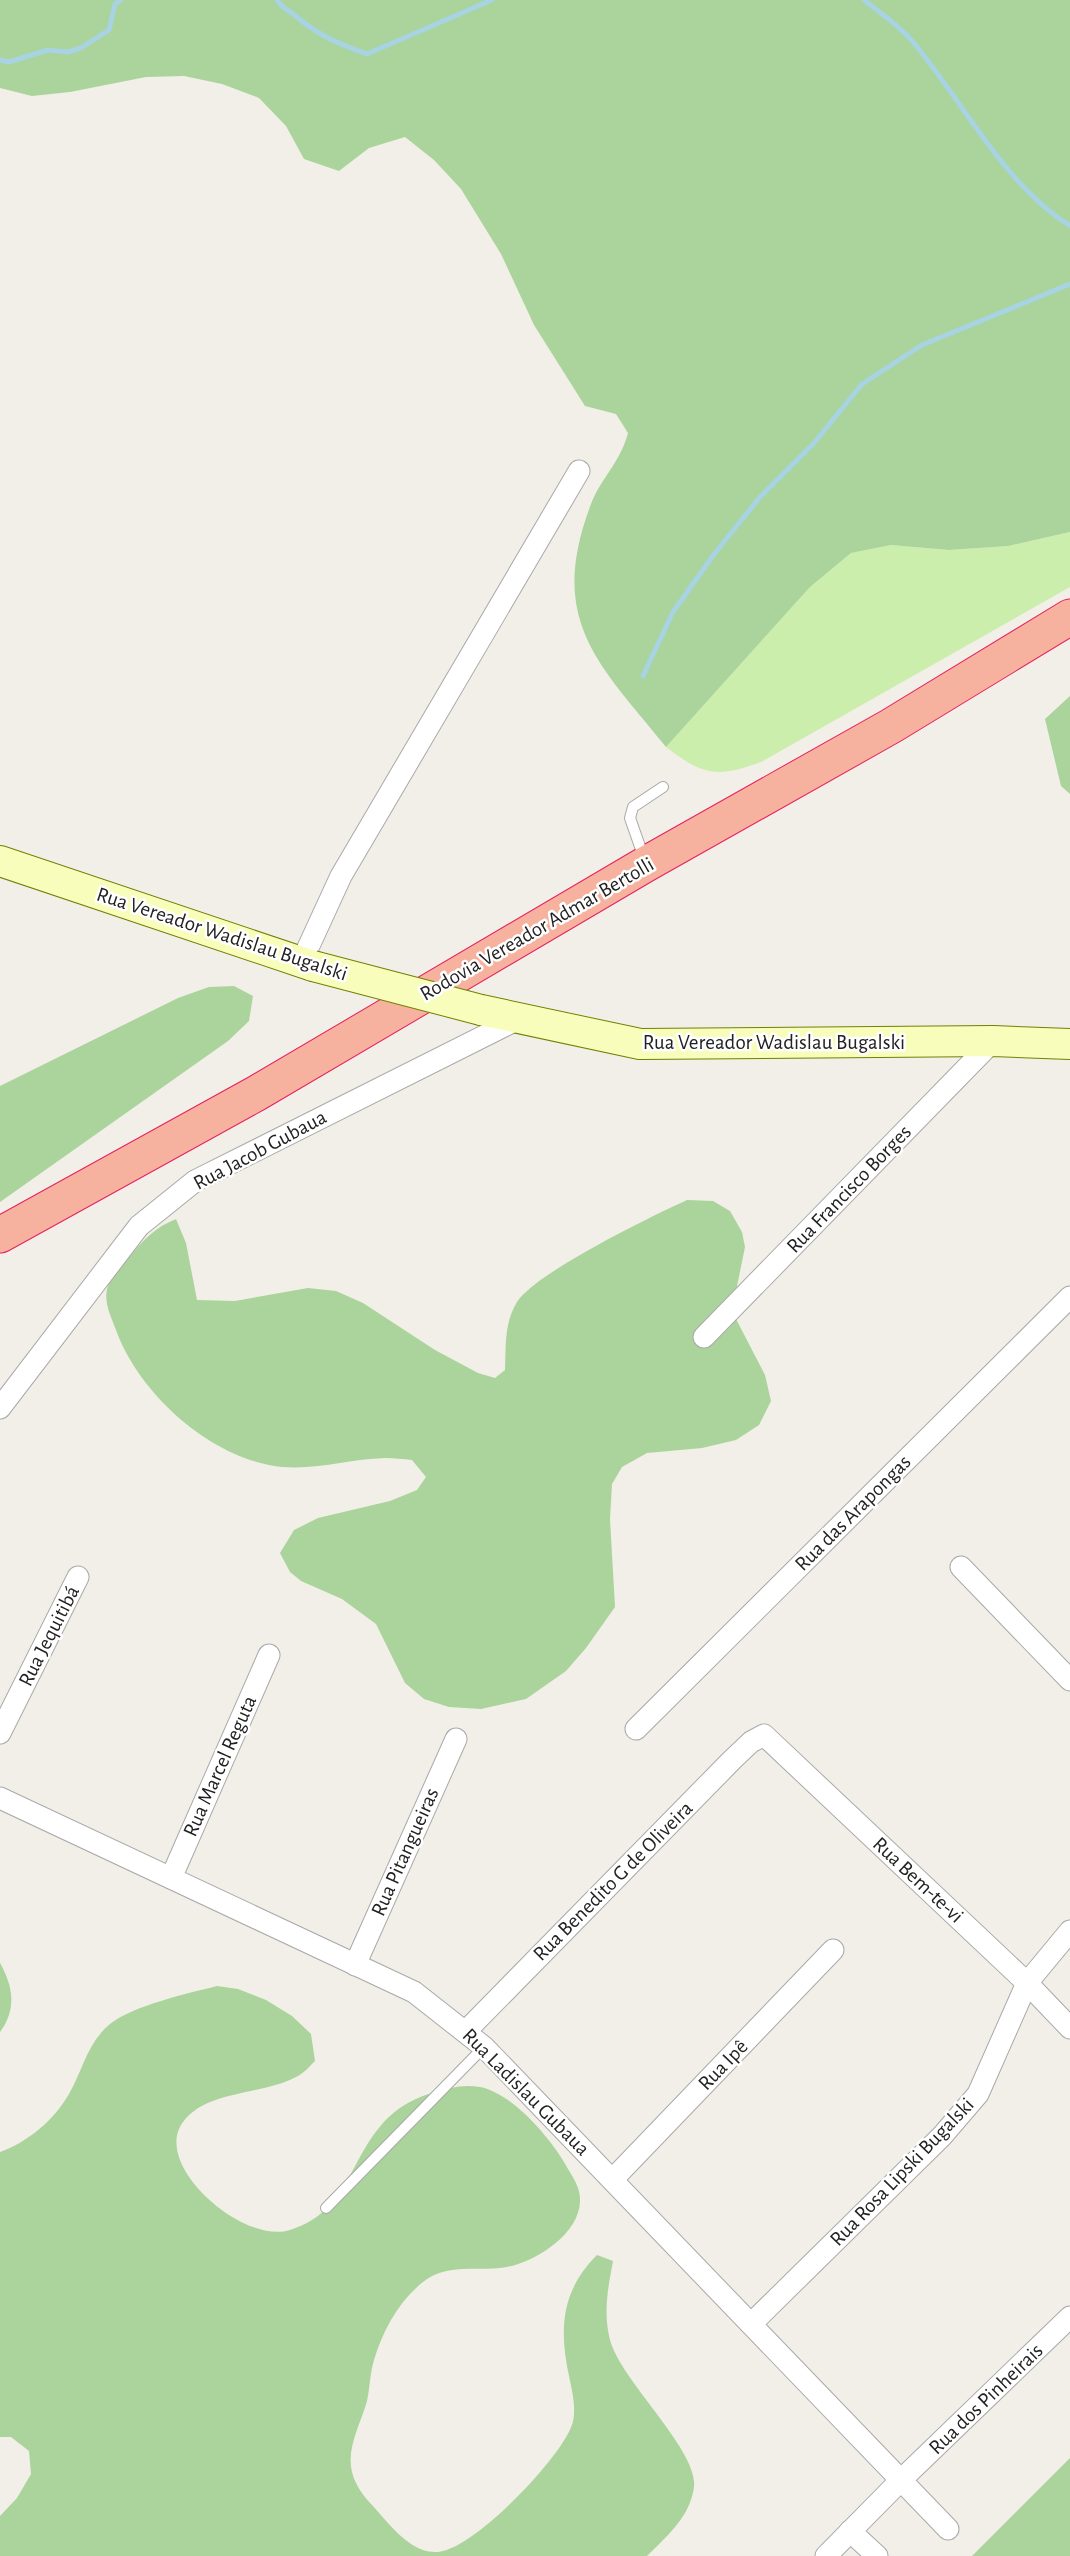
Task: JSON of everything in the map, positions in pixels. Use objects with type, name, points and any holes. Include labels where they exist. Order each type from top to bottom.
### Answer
[{"type":"highway","name":"Rodovia Vereador Admar Bertolli","points":[[0,1235],[257,1093],[646,864],[891,726],[1070,617]]},
{"type":"main road","name":"Rua Vereador Wadislau Bugalski","points":[[0,861],[307,964],[518,1019],[640,1044],[993,1041],[1070,1044]]},
{"type":"street","points":[[307,964],[341,876],[579,471]]},
{"type":"street","name":"Rua Jacob Gubaua","points":[[0,1409],[139,1226],[195,1181],[518,1019]]},
{"type":"street","name":"Rua Francisco Borges","points":[[704,1337],[993,1041]]},
{"type":"street","name":"Rua das Arapongas","points":[[636,1729],[1070,1297]]},
{"type":"street","points":[[961,1567],[1070,1680]]},
{"type":"street","name":"Rua Jequitibá","points":[[0,1733],[78,1577]]},
{"type":"street","name":"Rua Marcel Reguta","points":[[171,1878],[269,1655]]},
{"type":"street","name":"Rua Bem-te-vi","points":[[764,1735],[1027,1983],[1070,2028]]},
{"type":"street","name":"Rua Benedito G de Oliveira","points":[[466,2031],[751,1742],[764,1735]]},
{"type":"street","name":"Rua Pitangueiras","points":[[355,1965],[456,1739]]},
{"type":"street","name":"Rua Ladislau Gubaua","points":[[0,1798],[414,1992],[466,2031],[613,2179],[948,2529]]},
{"type":"street","name":"Rua Rosa Lipski Bugalski","points":[[751,2324],[942,2136],[978,2094],[1027,1983],[1070,1931]]},
{"type":"street","name":"Rua Ipê","points":[[613,2179],[833,1950]]},
{"type":"street","name":"Rua dos Pinheirais","points":[[826,2556],[1070,2317]]},
{"type":"street","points":[[850,2531],[877,2556]]},
{"type":"lane","points":[[646,864],[630,818],[633,807],[663,787]]},
{"type":"lane","points":[[326,2208],[484,2047]]},
{"type":"green space","points":[[0,0],[1070,0],[1070,532],[1008,546],[949,550],[891,545],[851,553],[810,587],[666,747],[600,663],[586,637],[577,609],[574,579],[579,544],[591,504],[625,444],[628,433],[616,414],[585,406],[534,325],[501,254],[461,189],[434,160],[405,137],[369,148],[339,171],[304,159],[286,126],[259,98],[222,84],[184,76],[146,77],[70,92],[32,96],[0,88]]},
{"type":"green space","points":[[1070,532],[1070,587],[761,762],[722,772],[711,771],[691,764],[666,747],[810,587],[851,553],[891,545],[949,550],[1008,546]]},
{"type":"green space","points":[[1070,696],[1070,794],[1061,786],[1045,719]]},
{"type":"green space","points":[[234,986],[253,996],[249,1021],[228,1041],[0,1202],[0,1086],[178,998],[209,987]]},
{"type":"green space","points":[[687,1200],[713,1201],[730,1211],[742,1232],[745,1247],[736,1291],[736,1319],[765,1375],[771,1401],[759,1425],[736,1440],[702,1448],[647,1453],[622,1467],[612,1484],[610,1519],[615,1607],[566,1671],[526,1699],[481,1709],[449,1707],[424,1699],[405,1683],[376,1624],[342,1599],[301,1581],[290,1572],[280,1553],[294,1530],[318,1518],[390,1501],[417,1490],[426,1477],[412,1460],[385,1458],[313,1467],[284,1467],[245,1458],[221,1447],[176,1415],[140,1375],[126,1353],[107,1305],[107,1289],[117,1271],[151,1234],[176,1219],[186,1243],[197,1300],[235,1301],[308,1288],[336,1291],[363,1303],[435,1350],[478,1373],[495,1378],[505,1370],[506,1335],[513,1310],[528,1290],[569,1261]]},
{"type":"green space","points":[[0,1963],[8,1980],[11,2006],[0,2032]]},
{"type":"green space","points":[[217,1986],[238,1989],[266,2000],[292,2016],[311,2034],[315,2061],[301,2074],[283,2083],[206,2104],[183,2122],[177,2140],[180,2159],[191,2179],[207,2198],[227,2214],[249,2226],[271,2231],[290,2230],[310,2221],[326,2210],[338,2196],[376,2131],[390,2116],[421,2097],[462,2086],[493,2091],[518,2108],[553,2145],[579,2191],[578,2211],[573,2223],[565,2234],[544,2252],[507,2267],[456,2269],[436,2274],[417,2287],[401,2305],[378,2349],[367,2401],[351,2454],[352,2472],[363,2495],[393,2529],[410,2543],[428,2551],[438,2552],[454,2547],[472,2536],[514,2500],[551,2459],[572,2425],[574,2400],[564,2342],[566,2311],[576,2282],[597,2255],[613,2261],[607,2320],[610,2340],[617,2357],[673,2435],[692,2472],[694,2487],[688,2508],[677,2525],[647,2556],[0,2556],[0,2516],[17,2498],[31,2474],[29,2451],[11,2437],[0,2437],[0,2152],[30,2136],[56,2113],[74,2085],[96,2040],[110,2024],[146,2006]]},
{"type":"green space","points":[[1070,2458],[1070,2556],[972,2556]]},
{"type":"waterway","points":[[0,60],[9,62],[48,50],[68,52],[81,48],[109,30],[115,4],[121,0]]},
{"type":"waterway","points":[[277,0],[319,33],[367,54],[492,0]]},
{"type":"waterway","points":[[864,0],[908,36],[1004,164],[1046,208],[1070,226]]},
{"type":"waterway","points":[[643,676],[673,612],[715,553],[760,497],[814,443],[862,384],[922,345],[1070,284]]}]
